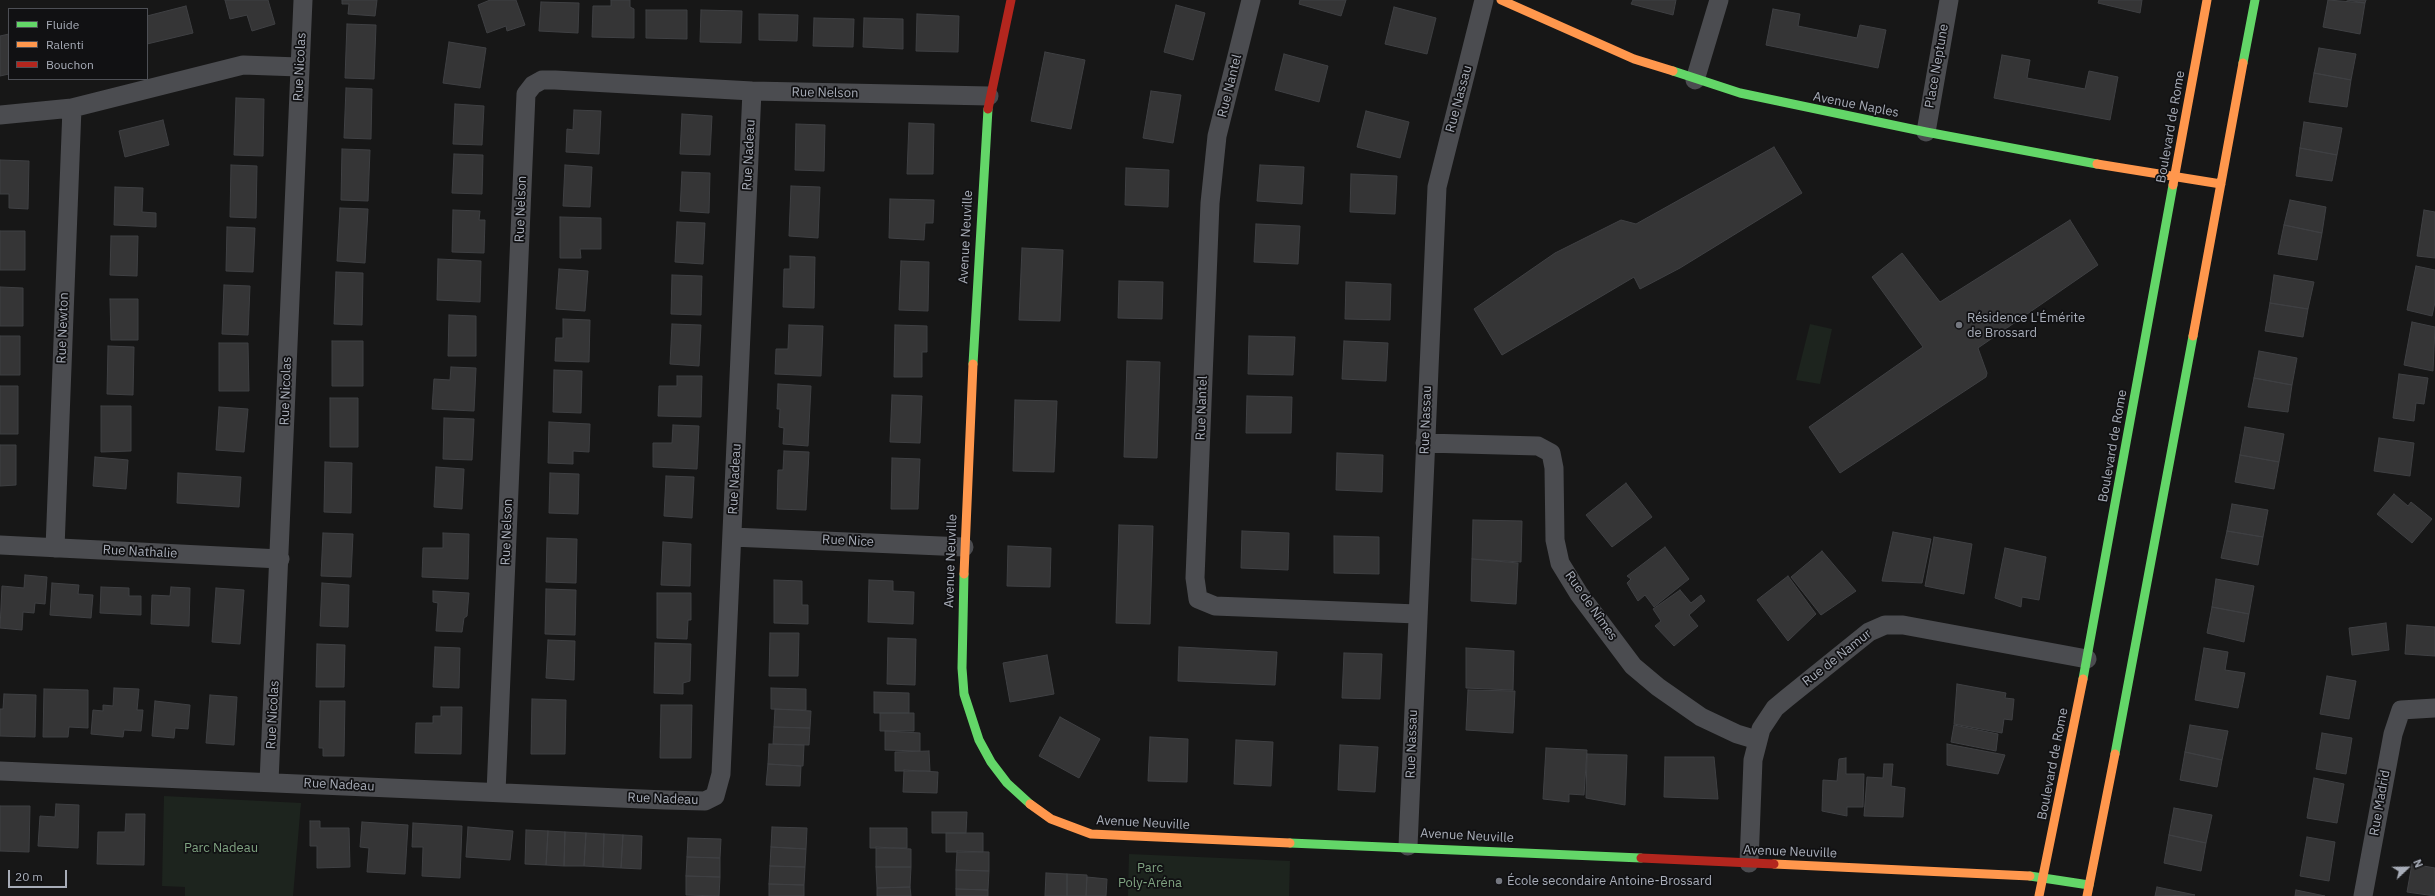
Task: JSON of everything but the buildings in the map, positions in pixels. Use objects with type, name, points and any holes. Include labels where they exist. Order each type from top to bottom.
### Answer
[{"type":"street","name":"Rue Nicolas","points":[[269,782],[280,559],[299,67],[303,0]]},
{"type":"street","name":"Avenue Neuville","points":[[1011,0],[989,96],[983,166],[964,547],[962,668],[964,694],[970,716],[982,746],[1007,783],[1027,802],[1051,819],[1091,834],[1408,846],[2043,877],[2089,885]]},
{"type":"street","name":"Rue Nantel","points":[[1251,0],[1217,136],[1210,203],[1195,563],[1195,578],[1198,599],[1215,606],[1417,614]]},
{"type":"street","name":"Rue Nassau","points":[[1408,846],[1417,614],[1437,187],[1484,0]]},
{"type":"street","name":"Avenue Naples","points":[[1501,0],[1634,59],[1695,80],[1791,106],[1926,132],[2221,184]]},
{"type":"street","points":[[1695,80],[1719,0]]},
{"type":"street","name":"Place Neptune","points":[[1926,132],[1949,0]]},
{"type":"street","name":"Boulevard de Rome","points":[[2039,896],[2087,659],[2207,0]]},
{"type":"street","points":[[2086,896],[2134,661],[2255,0]]},
{"type":"street","points":[[0,115],[72,108],[218,70],[243,65],[299,67]]},
{"type":"street","name":"Rue Nelson","points":[[496,792],[526,94],[533,85],[542,80],[556,80],[752,91],[989,96]]},
{"type":"street","name":"Rue Nadeau","points":[[0,771],[705,801],[716,796],[721,774],[752,91]]},
{"type":"street","name":"Rue Newton","points":[[55,548],[72,108]]},
{"type":"street","name":"Rue de Nîmes","points":[[1425,443],[1538,446],[1551,453],[1554,468],[1555,540],[1560,563],[1579,594],[1634,666],[1658,687],[1701,717],[1736,734],[1757,740]]},
{"type":"street","name":"Rue Nice","points":[[732,536],[964,547]]},
{"type":"street","name":"Rue Nathalie","points":[[0,545],[280,559]]},
{"type":"street","name":"Rue de Namur","points":[[1749,863],[1753,760],[1757,740],[1767,719],[1787,698],[1862,637],[1885,625],[1903,625],[2087,659]]},
{"type":"street","name":"Rue Madrid","points":[[2363,896],[2393,734],[2401,710],[2435,708]]},
{"type":"green space","points":[[1810,324],[1832,329],[1820,384],[1796,380]]},
{"type":"green space","name":"Parc Nadeau","points":[[164,796],[301,803],[293,896],[185,896],[185,887],[162,886]]},
{"type":"green space","name":"Parc Poly-Aréna","points":[[1129,854],[1290,861],[1289,896],[1128,896]]},
{"type":"traffic: fast","points":[[2243,63],[2255,0]]},
{"type":"traffic: fast","points":[[1673,71],[1740,93],[1926,132],[2097,164]]},
{"type":"traffic: fast","points":[[973,364],[988,109]]},
{"type":"traffic: fast","points":[[2083,679],[2173,185]]},
{"type":"traffic: fast","points":[[2115,754],[2193,336]]},
{"type":"traffic: fast","points":[[964,574],[962,668],[964,694],[979,740],[991,762],[1007,783],[1030,804]]},
{"type":"traffic: fast","points":[[1290,843],[1641,858]]},
{"type":"traffic: fast","points":[[2030,876],[2089,885]]},
{"type":"traffic: slow","points":[[1501,0],[1634,59],[1673,71]]},
{"type":"traffic: slow","points":[[2173,185],[2207,0]]},
{"type":"traffic: slow","points":[[2193,336],[2243,63]]},
{"type":"traffic: slow","points":[[2097,164],[2221,184]]},
{"type":"traffic: slow","points":[[964,574],[973,364]]},
{"type":"traffic: slow","points":[[2039,896],[2083,679]]},
{"type":"traffic: slow","points":[[2087,896],[2115,754]]},
{"type":"traffic: slow","points":[[1030,804],[1051,819],[1091,834],[1290,843]]},
{"type":"traffic: slow","points":[[1774,864],[2030,876]]},
{"type":"traffic: jam","points":[[988,109],[1011,0]]},
{"type":"traffic: jam","points":[[1641,858],[1774,864]]},
{"type":"place","name":"Résidence L'Émérite de Brossard","points":[[1959,325]]},
{"type":"place","name":"École secondaire Antoine-Brossard","points":[[1499,881]]}]
